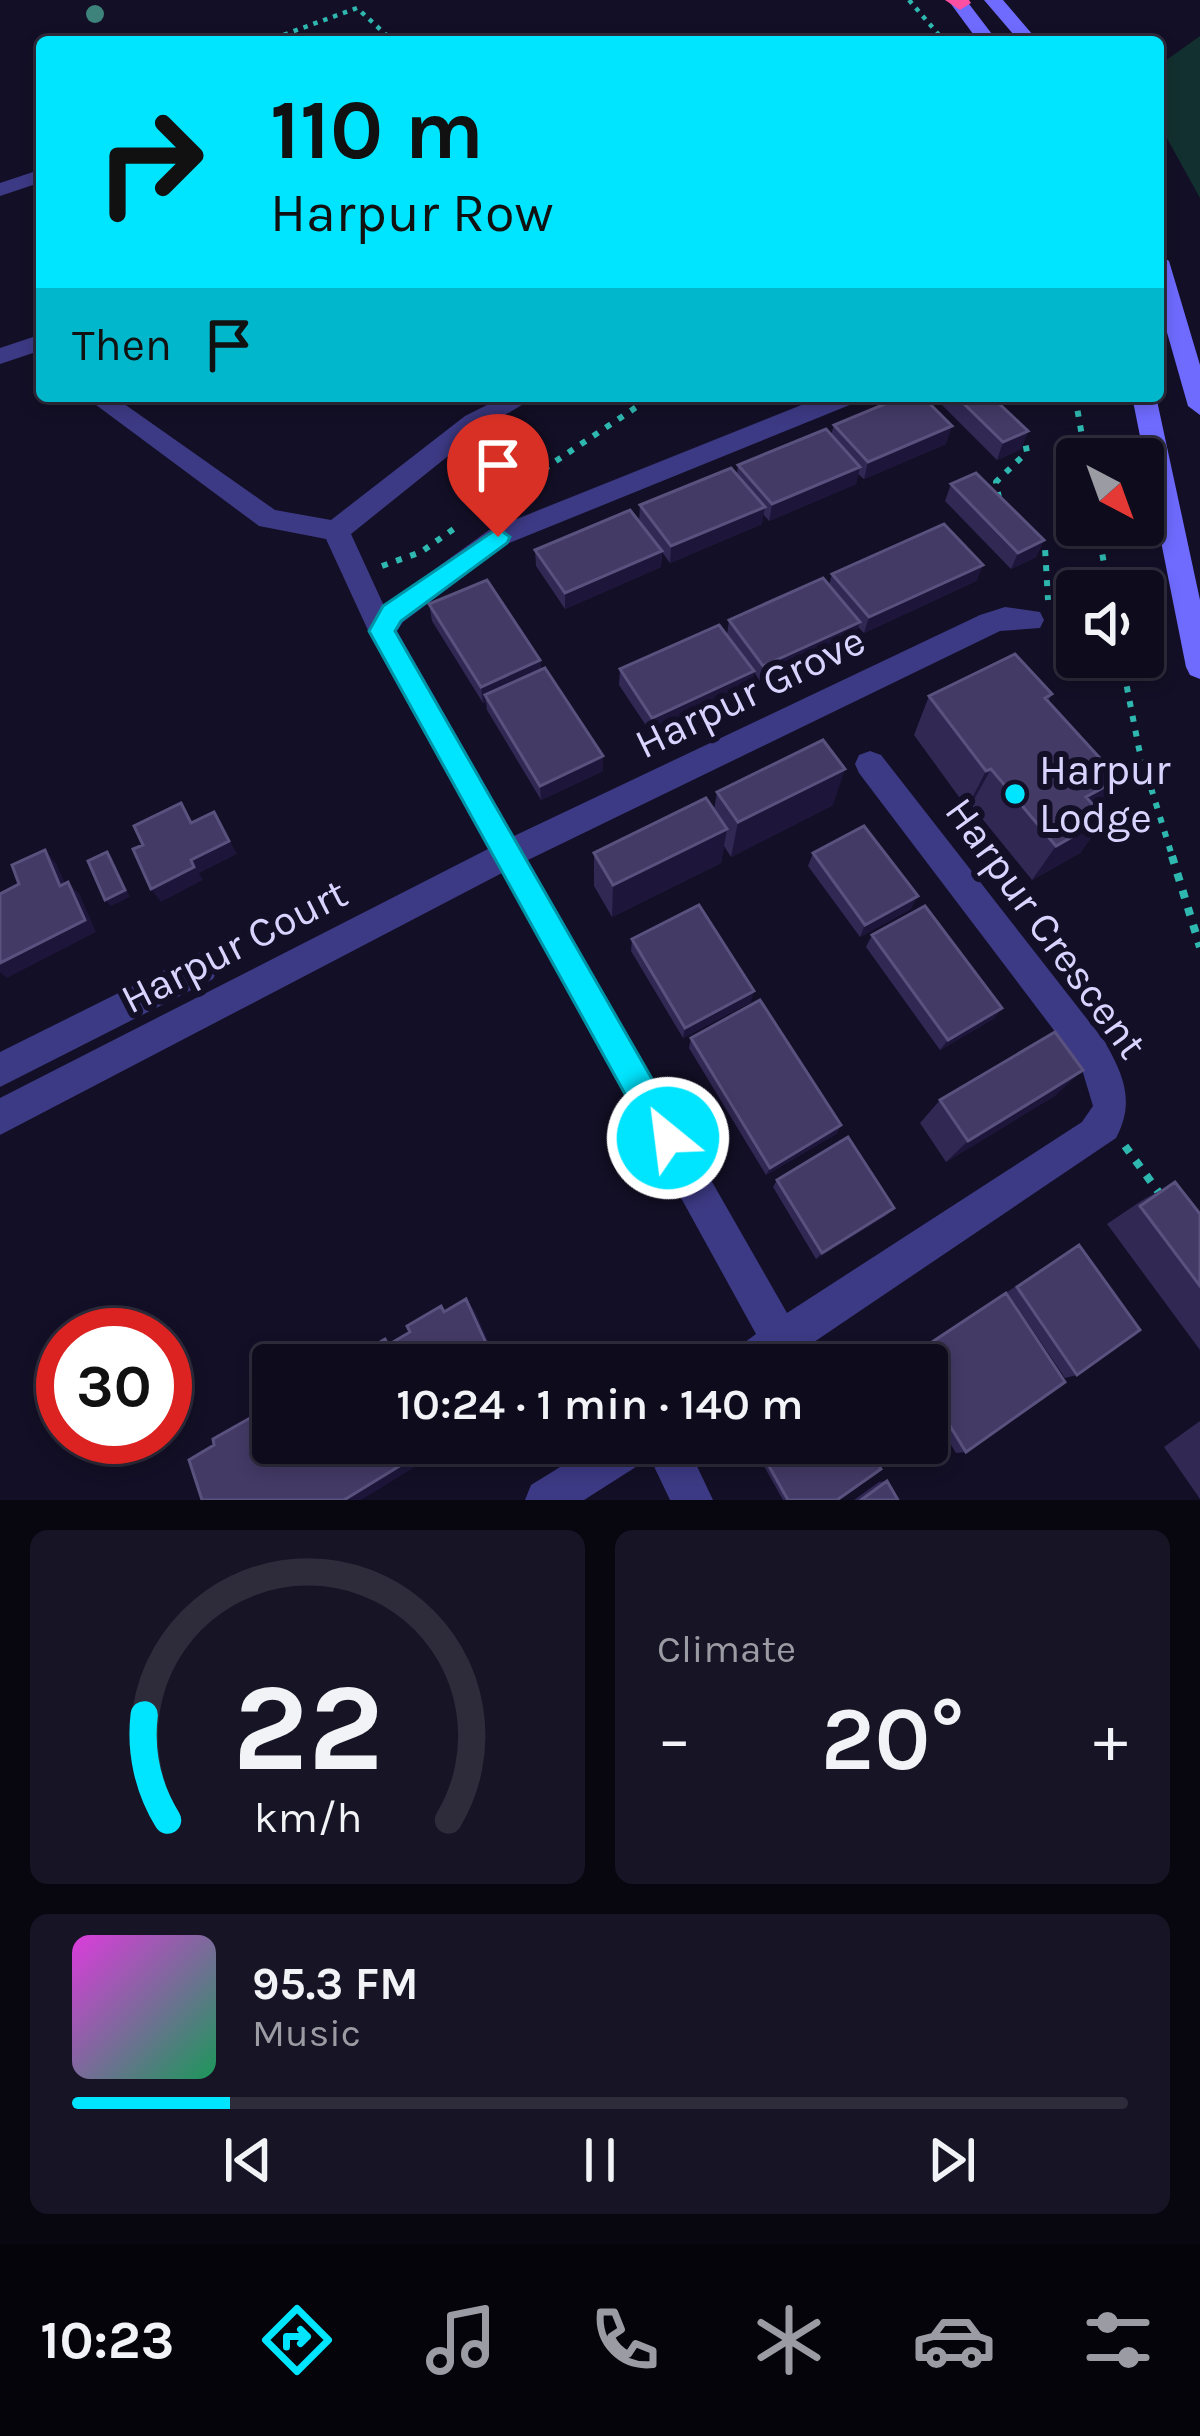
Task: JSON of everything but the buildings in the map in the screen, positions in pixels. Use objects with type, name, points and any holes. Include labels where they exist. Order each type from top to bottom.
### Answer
[{"type":"main road","points":[[993,0],[1025,36]]},
{"type":"main road","points":[[958,1],[984,36]]},
{"type":"main road","points":[[1164,282],[1200,406]]},
{"type":"main road","points":[[1145,402],[1200,667]]},
{"type":"street","points":[[0,190],[36,178]]},
{"type":"street","points":[[0,356],[36,344]]},
{"type":"street","points":[[103,402],[268,519],[335,531],[474,422],[513,402]]},
{"type":"street","points":[[382,631],[392,614],[498,537],[826,402]]},
{"type":"street","points":[[335,531],[382,631],[782,1340]]},
{"type":"street","name":"Harpur Grove","points":[[508,854],[990,623],[1042,617]]},
{"type":"street","name":"Harpur Crescent","points":[[776,1344],[1108,1122],[1112,1086],[1093,1054],[871,764]]},
{"type":"street","name":"Harpur Court","points":[[0,1117],[508,854]]},
{"type":"street","points":[[0,1070],[200,968]]},
{"type":"street","points":[[547,1500],[603,1464]]},
{"type":"street","points":[[674,1464],[692,1500]]},
{"type":"path","points":[[909,0],[940,36]]},
{"type":"path","points":[[280,36],[357,8],[387,36]]},
{"type":"path","points":[[479,513],[644,402]]},
{"type":"path","points":[[1076,402],[1082,438]]},
{"type":"path","points":[[1007,505],[998,496],[997,482],[1027,452],[1021,430]]},
{"type":"path","points":[[357,576],[421,551],[459,526]]},
{"type":"path","points":[[1031,531],[1045,548],[1048,601],[1042,617]]},
{"type":"path","points":[[1125,678],[1138,749],[1200,947]]},
{"type":"path","points":[[1108,1122],[1162,1198]]},
{"type":"green space","points":[[1200,36],[1200,198],[1164,133],[1164,62]]},
{"type":"place","name":"Harpur Lodge","points":[[1015,794]]},
{"type":"route","points":[[498,537],[392,614],[382,631],[668,1138]]}]
